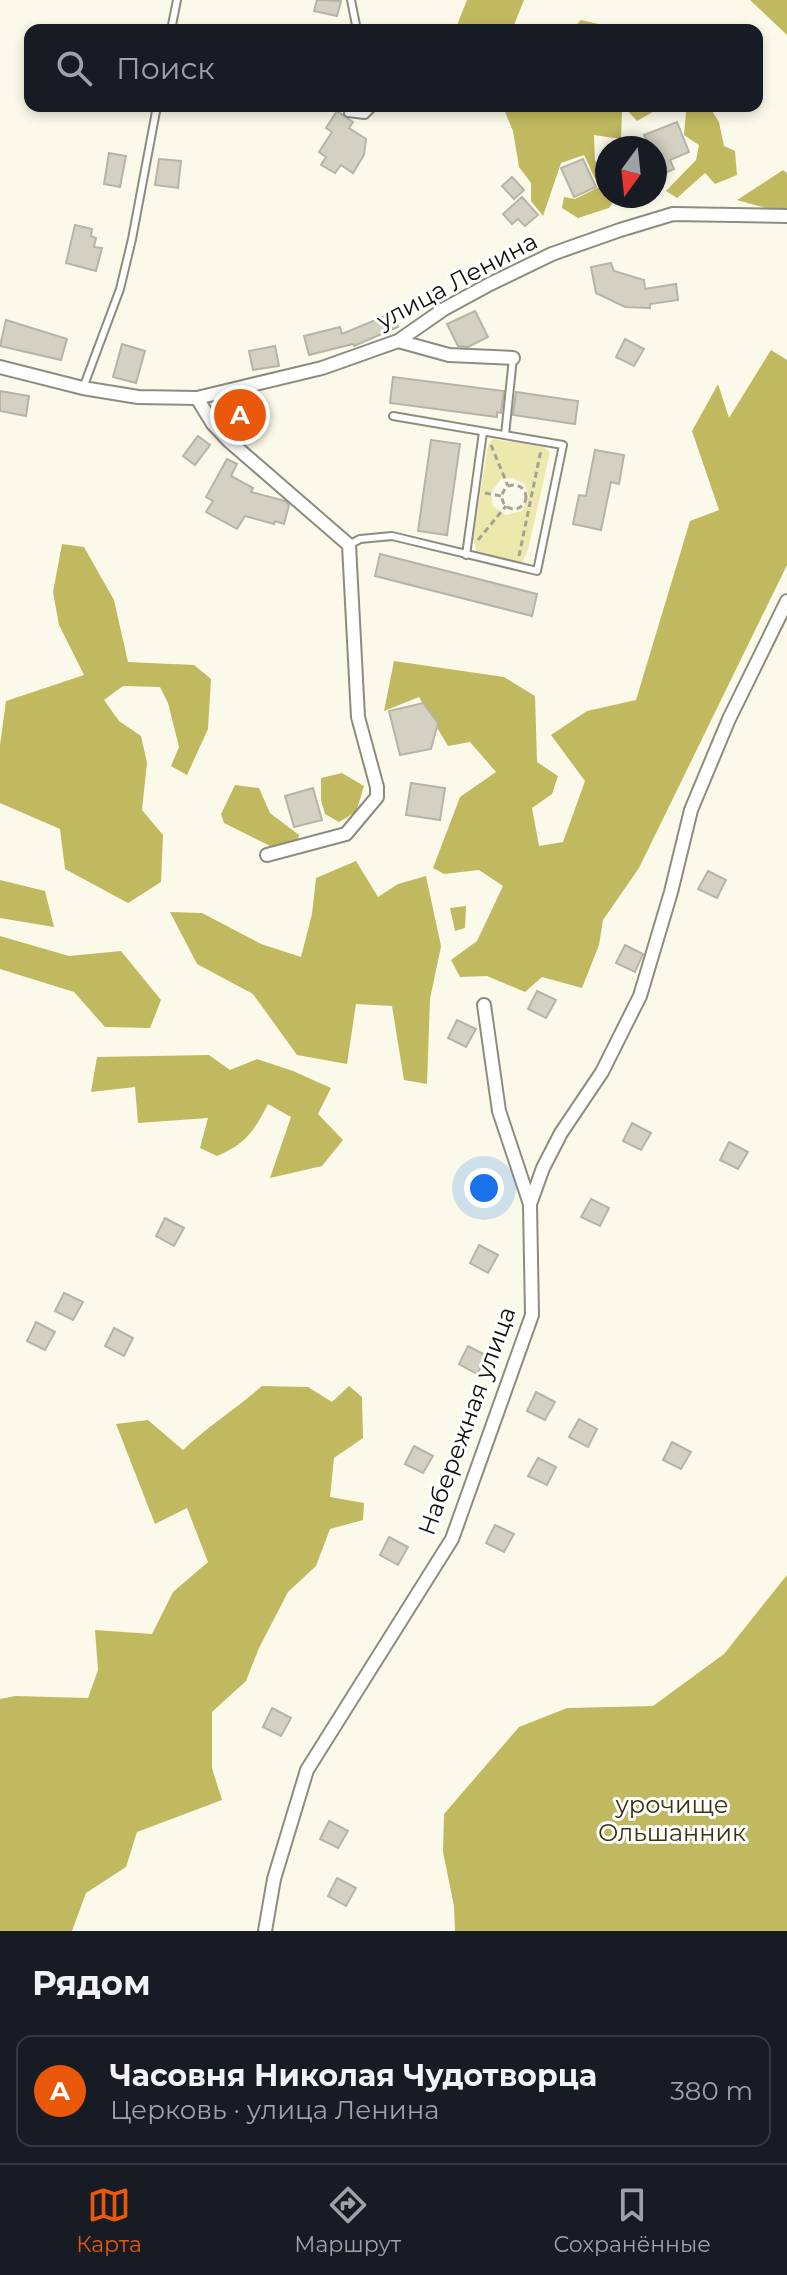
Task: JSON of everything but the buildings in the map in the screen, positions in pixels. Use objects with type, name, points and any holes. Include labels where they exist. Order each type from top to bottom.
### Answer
[{"type":"street","name":"улица Ленина","points":[[0,367],[83,388],[138,397],[197,398],[322,368],[398,341],[444,309],[490,284],[552,254],[620,230],[673,214],[787,216]]},
{"type":"street","points":[[398,341],[449,355],[513,358]]},
{"type":"street","points":[[197,398],[213,424],[229,441],[349,545],[358,717],[377,797],[346,834],[267,855]]},
{"type":"street","name":"Набережная улица","points":[[265,1931],[274,1879],[307,1770],[452,1539],[532,1315],[530,1204],[543,1168],[561,1133],[602,1072],[640,996],[691,810],[729,719],[787,601]]},
{"type":"street","points":[[484,1005],[499,1111],[530,1204]]},
{"type":"lane","points":[[172,24],[177,0]]},
{"type":"lane","points":[[351,0],[356,24]]},
{"type":"lane","points":[[83,388],[120,289],[156,112]]},
{"type":"lane","points":[[348,113],[365,115],[368,112]]},
{"type":"lane","points":[[505,435],[513,358]]},
{"type":"lane","points":[[349,545],[369,537],[392,536],[537,571],[563,445],[393,416]]},
{"type":"lane","points":[[466,555],[484,432]]},
{"type":"path","points":[[484,432],[508,486]]},
{"type":"path","points":[[516,566],[543,442]]},
{"type":"path","points":[[501,496],[508,486]]},
{"type":"path","points":[[508,486],[520,486],[528,500]]},
{"type":"path","points":[[475,490],[501,496]]},
{"type":"path","points":[[501,496],[506,506]]},
{"type":"path","points":[[506,506],[518,508],[528,500],[551,504]]},
{"type":"path","points":[[466,555],[506,506]]},
{"type":"shaded area","points":[[493,439],[544,447],[550,452],[528,550],[522,563],[477,553],[473,539],[488,445]],"holes":[[[513,478],[525,484],[529,497],[522,511],[506,515],[493,506],[491,493],[501,479]]]},
{"type":"green space","points":[[467,0],[524,0],[514,24],[457,24]]},
{"type":"green space","points":[[750,0],[787,0],[787,35]]},
{"type":"green space","points":[[581,20],[599,24],[577,24]]},
{"type":"green space","points":[[505,112],[622,112],[621,136],[594,135],[595,178],[584,155],[561,163],[543,216],[531,201],[531,183],[519,167],[513,131]]},
{"type":"green space","points":[[629,112],[653,112],[637,121]]},
{"type":"green space","points":[[686,112],[713,112],[719,122],[724,146],[735,151],[737,175],[715,184],[705,173],[677,198],[667,190],[696,160],[699,145],[684,135]]},
{"type":"green space","points":[[783,170],[787,173],[787,210],[773,210],[737,200]]},
{"type":"green space","points":[[595,189],[595,208],[609,208],[578,218],[562,208],[564,197],[575,199]]},
{"type":"green space","points":[[771,350],[787,360],[787,565],[639,868],[603,920],[599,945],[582,988],[542,977],[525,992],[487,976],[460,977],[451,960],[477,941],[503,886],[479,870],[444,874],[433,868],[460,797],[496,772],[470,742],[448,746],[419,697],[384,711],[394,661],[504,677],[535,696],[537,762],[558,776],[552,794],[532,808],[539,846],[563,842],[585,781],[551,735],[587,711],[636,700],[690,521],[719,510],[692,431],[718,384],[729,418]]},
{"type":"green space","points":[[62,544],[84,547],[114,600],[128,662],[194,665],[211,679],[208,729],[187,775],[171,766],[179,747],[168,703],[160,687],[123,686],[104,700],[119,721],[141,736],[147,763],[142,810],[163,835],[161,882],[128,903],[65,869],[60,829],[0,803],[0,745],[6,701],[84,675],[59,625],[53,592]]},
{"type":"green space","points":[[342,773],[364,786],[356,812],[339,822],[325,814],[321,800],[321,778]]},
{"type":"green space","points":[[235,785],[259,788],[270,813],[299,835],[296,845],[272,847],[224,823],[221,814]]},
{"type":"green space","points":[[356,861],[378,897],[398,884],[426,876],[441,946],[430,999],[427,1084],[404,1080],[392,1006],[356,1004],[347,1064],[297,1055],[253,994],[197,964],[170,912],[202,913],[261,944],[301,957],[312,914],[316,878]]},
{"type":"green space","points":[[0,880],[45,891],[54,927],[0,918]]},
{"type":"green space","points":[[466,906],[465,928],[455,931],[450,908]]},
{"type":"green space","points":[[0,936],[69,956],[121,951],[161,1000],[150,1028],[105,1027],[74,992],[0,969]]},
{"type":"green space","points":[[209,1055],[230,1070],[257,1059],[331,1088],[318,1114],[343,1140],[322,1166],[270,1178],[291,1117],[268,1104],[248,1136],[217,1156],[200,1148],[208,1118],[138,1123],[135,1087],[91,1092],[97,1057]]},
{"type":"green space","points":[[262,1386],[308,1387],[332,1402],[349,1386],[362,1397],[363,1438],[334,1458],[330,1497],[364,1503],[363,1520],[330,1529],[316,1566],[288,1592],[246,1681],[212,1712],[212,1768],[222,1800],[137,1832],[126,1867],[86,1893],[72,1931],[0,1931],[0,1699],[15,1696],[88,1698],[98,1670],[95,1630],[152,1634],[173,1592],[208,1562],[187,1508],[155,1524],[116,1424],[148,1420],[183,1450]]},
{"type":"green space","name":"урочище Ольшанник","points":[[787,1575],[787,1931],[455,1931],[454,1906],[443,1852],[444,1814],[519,1727],[567,1708],[653,1706],[724,1654]]},
{"type":"place","name":"Часовня Николая Чудотворца","points":[[240,415]]}]
